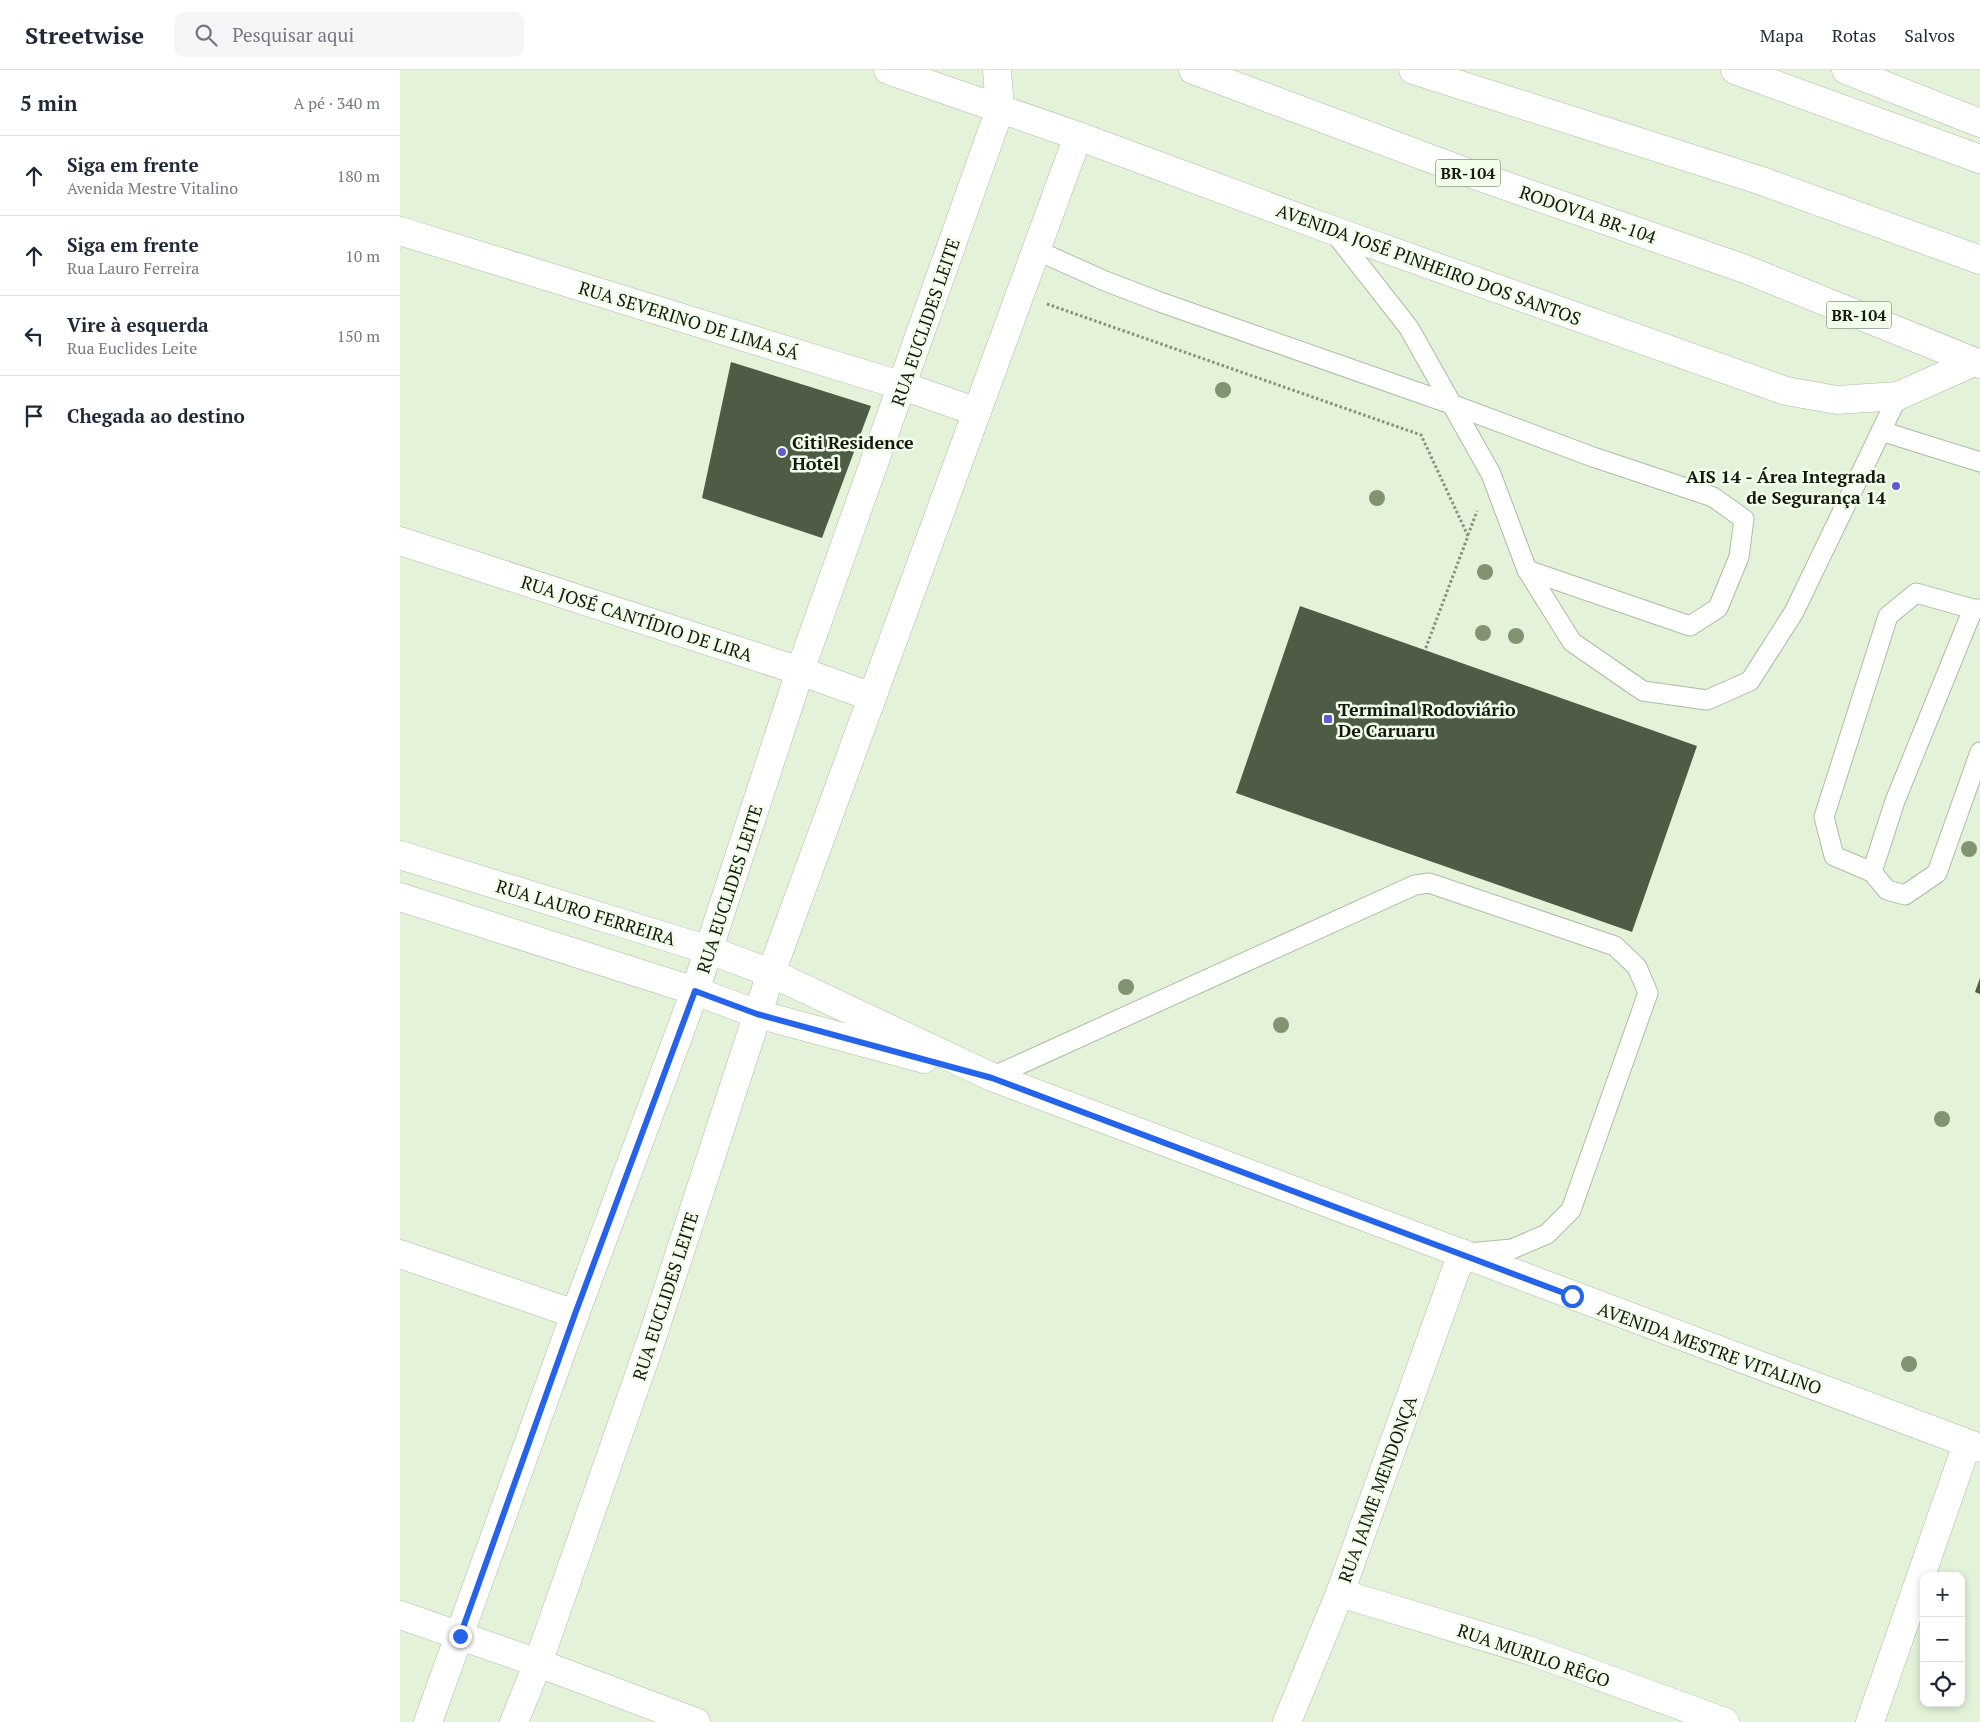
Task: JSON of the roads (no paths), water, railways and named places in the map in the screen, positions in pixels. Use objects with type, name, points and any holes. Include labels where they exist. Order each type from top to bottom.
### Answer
[{"type":"main road","name":"AVENIDA JOSÉ PINHEIRO DOS SANTOS","points":[[888,70],[1078,136],[1332,230],[1786,391],[1837,400],[1898,396],[1977,363]]},
{"type":"main road","points":[[997,70],[1000,109]]},
{"type":"main road","name":"RODOVIA BR-104","points":[[1193,70],[1469,173],[1745,269],[1977,363]]},
{"type":"main road","points":[[1413,70],[1762,181],[1980,260]]},
{"type":"main road","points":[[1735,70],[1980,159]]},
{"type":"main road","points":[[1820,100],[1832,70]]},
{"type":"main road","points":[[1846,70],[1980,123]]},
{"type":"main road","name":"RUA EUCLIDES LEITE","points":[[428,1722],[575,1314],[695,991],[800,671],[1000,109]]},
{"type":"main road","name":"RUA EUCLIDES LEITE","points":[[514,1722],[538,1663],[650,1344],[771,973],[1078,136]]},
{"type":"main road","name":"RUA SEVERINO DE LIMA SÁ","points":[[400,231],[903,386],[977,412]]},
{"type":"main road","name":"RUA JOSÉ CANTÍDIO DE LIRA","points":[[400,541],[800,671],[872,697]]},
{"type":"main road","name":"RUA LAURO FERREIRA","points":[[400,855],[709,950],[771,973]]},
{"type":"main road","points":[[510,933],[524,893]]},
{"type":"main road","points":[[400,897],[695,991],[757,1014]]},
{"type":"main road","name":"AVENIDA MESTRE VITALINO","points":[[771,973],[992,1078],[1974,1446]]},
{"type":"main road","name":"AVENIDA MESTRE VITALINO","points":[[757,1014],[992,1078]]},
{"type":"main road","name":"RUA JAIME MENDONÇA","points":[[1287,1722],[1340,1593],[1462,1253]]},
{"type":"main road","points":[[400,1254],[575,1314]]},
{"type":"main road","points":[[1870,1722],[1974,1446]]},
{"type":"main road","name":"RUA MURILO RÊGO","points":[[1340,1593],[1532,1651],[1725,1722]]},
{"type":"main road","points":[[400,1615],[538,1663],[696,1722]]},
{"type":"lane","points":[[1332,230],[1409,328],[1490,474],[1527,570],[1572,642],[1643,691],[1708,700],[1750,681],[1794,612],[1898,396]]},
{"type":"lane","points":[[1036,250],[1105,281],[1151,298],[1451,404],[1593,457],[1713,497],[1744,519],[1739,557],[1718,608],[1690,626],[1527,570]]},
{"type":"lane","points":[[1881,431],[1980,462]]},
{"type":"lane","points":[[1872,872],[1896,801],[1976,609],[1916,593],[1888,616],[1824,817],[1834,856],[1872,872],[1887,890],[1905,895],[1937,873],[1980,752]]},
{"type":"lane","points":[[992,1078],[1415,885],[1429,883],[1615,946],[1637,967],[1648,994],[1572,1210],[1547,1234],[1512,1249],[1462,1253]]},
{"type":"place","name":"Citi Residence Hotel","points":[[782,452]]},
{"type":"place","name":"AIS 14 - Área Integrada de Segurança 14","points":[[1896,486]]},
{"type":"place","name":"Terminal Rodoviário De Caruaru","points":[[1328,719]]}]
